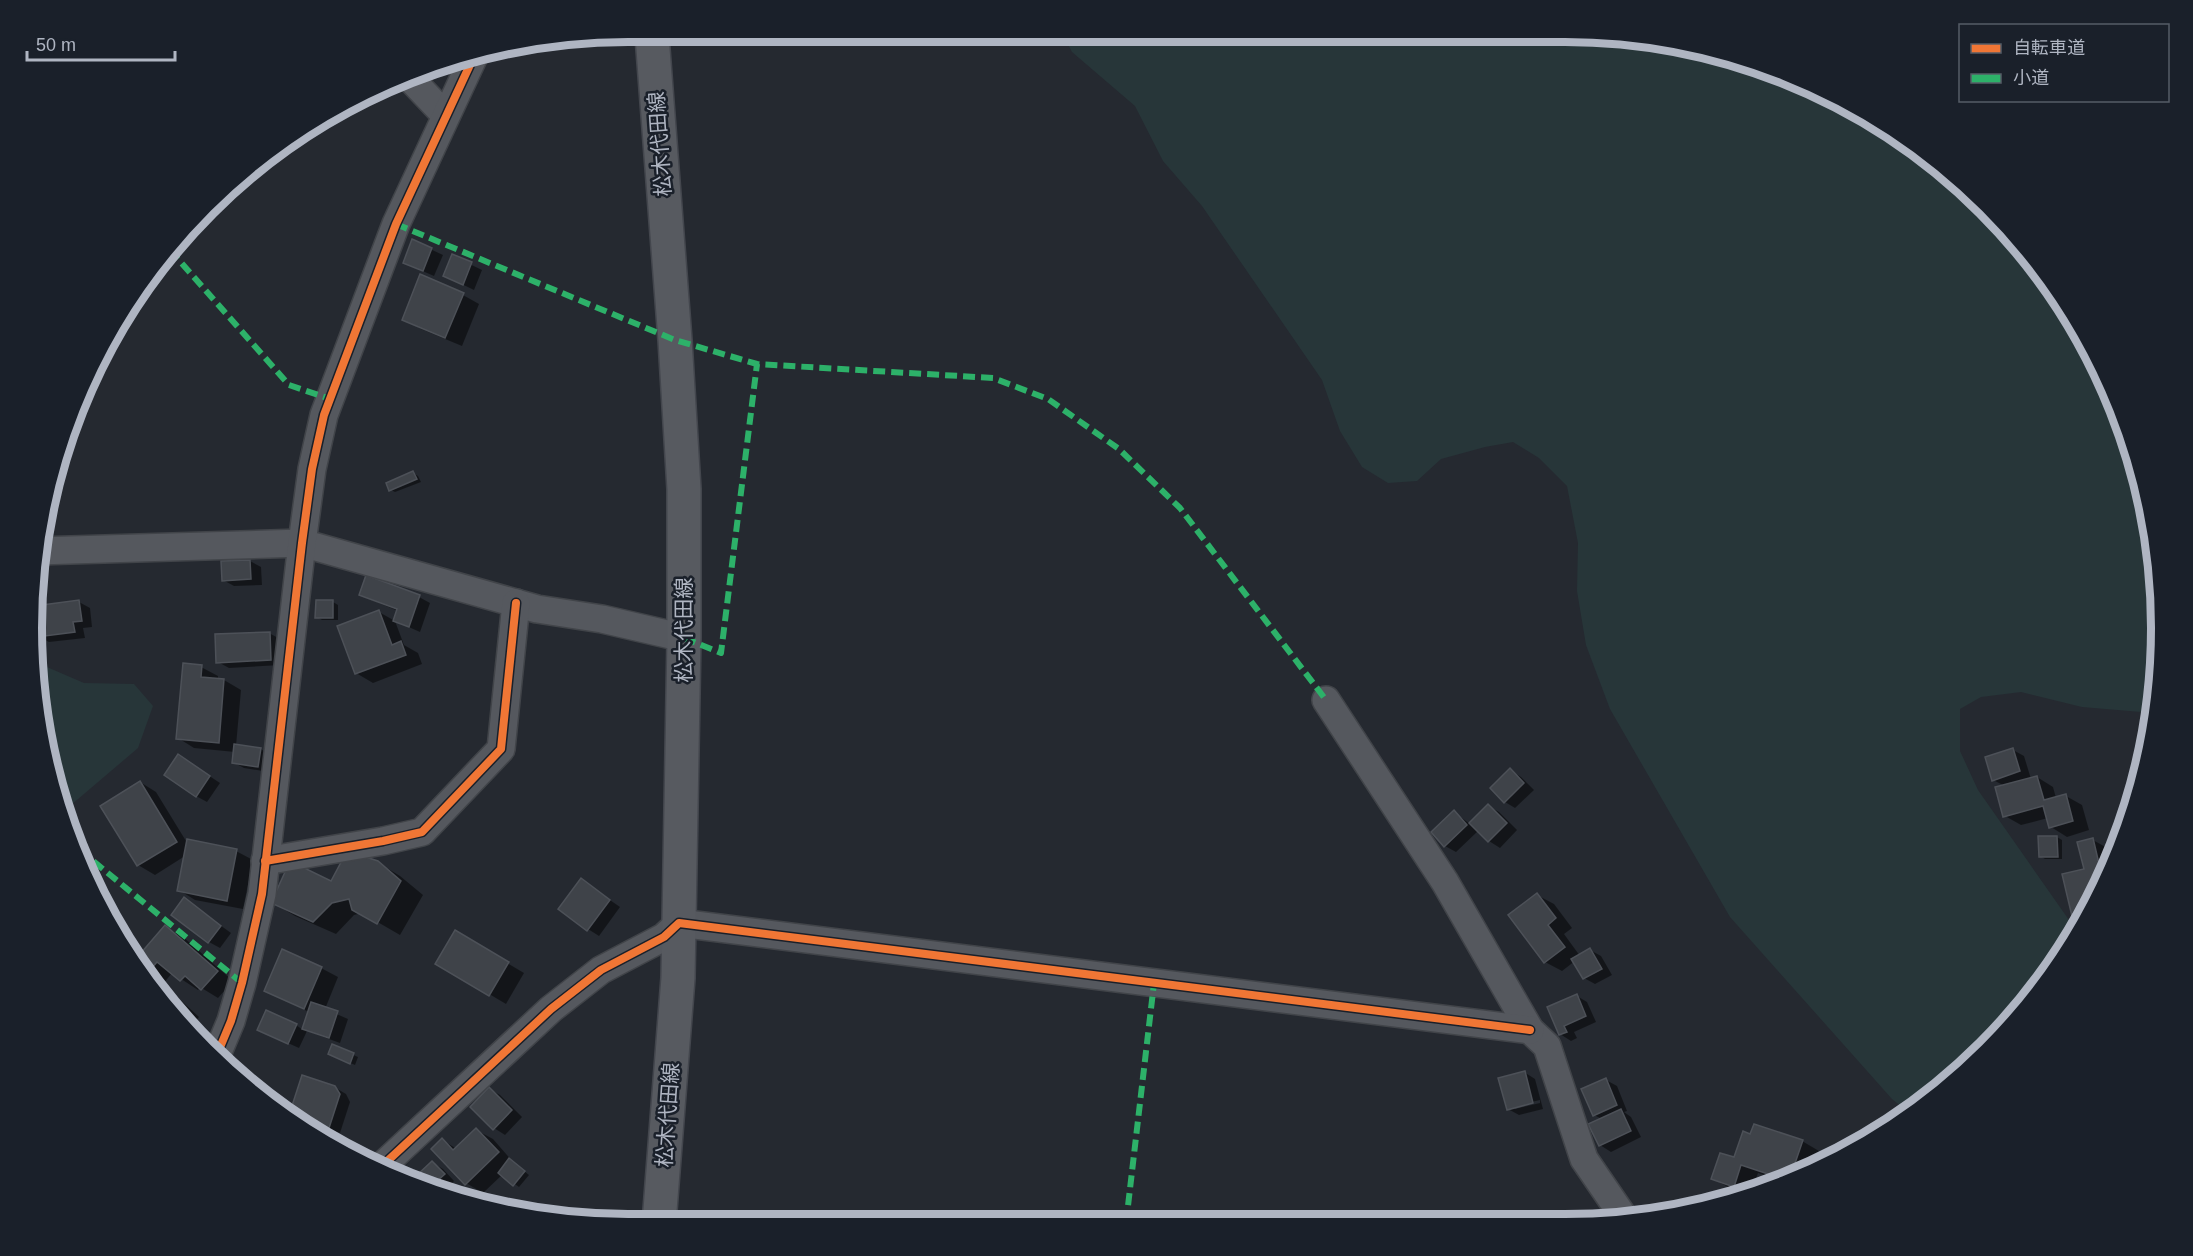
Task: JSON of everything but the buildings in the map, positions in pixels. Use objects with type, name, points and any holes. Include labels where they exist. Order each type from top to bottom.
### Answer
[{"type":"main road","name":"松木代田線","points":[[652,42],[682,466],[684,638],[678,978],[659,1214]]},
{"type":"street","points":[[220,1048],[231,1021],[242,983],[262,894],[302,543],[312,469],[324,415],[396,224],[470,64]]},
{"type":"street","points":[[415,83],[445,115]]},
{"type":"street","points":[[47,551],[302,543],[537,609],[602,619],[684,638]]},
{"type":"street","points":[[265,861],[422,832],[501,749],[516,603]]},
{"type":"street","points":[[1326,700],[1445,882],[1530,1030],[1546,1046],[1584,1159],[1620,1211]]},
{"type":"street","points":[[387,1162],[551,1009],[601,970],[664,937],[679,923],[1530,1030]]},
{"type":"shaded area","points":[[1067,42],[1565,42],[1603,43],[1679,53],[1753,73],[1824,102],[1858,121],[1922,163],[1951,187],[2006,242],[2052,302],[2072,335],[2091,369],[2120,440],[2140,514],[2146,552],[2150,590],[2150,666],[2145,712],[2082,707],[2021,692],[1981,697],[1960,709],[1960,751],[1978,790],[2071,923],[2030,985],[2006,1014],[1951,1069],[1902,1107],[1892,1099],[1730,917],[1610,709],[1586,645],[1577,591],[1578,543],[1567,486],[1539,458],[1513,442],[1441,459],[1417,481],[1388,483],[1362,467],[1340,431],[1322,380],[1202,206],[1163,161],[1135,106],[1072,52]]},
{"type":"shaded area","points":[[43,665],[84,683],[134,684],[153,706],[138,748],[71,805],[53,742]]},
{"type":"marked path","points":[[396,224],[675,340],[757,364],[993,378],[1048,399],[1119,449],[1180,508],[1326,700]]},
{"type":"marked path","points":[[175,256],[289,385],[330,399]]},
{"type":"marked path","points":[[684,638],[721,653],[757,364]]},
{"type":"marked path","points":[[90,858],[242,983]]},
{"type":"marked path","points":[[1127,1214],[1154,983]]},
{"type":"cycle path","points":[[220,1048],[231,1021],[242,983],[262,894],[302,543],[312,469],[324,415],[396,224],[471,64]]},
{"type":"cycle path","points":[[265,861],[422,832],[501,749],[516,603]]},
{"type":"cycle path","points":[[387,1162],[551,1009],[601,970],[664,937],[679,923],[1530,1030]]}]
